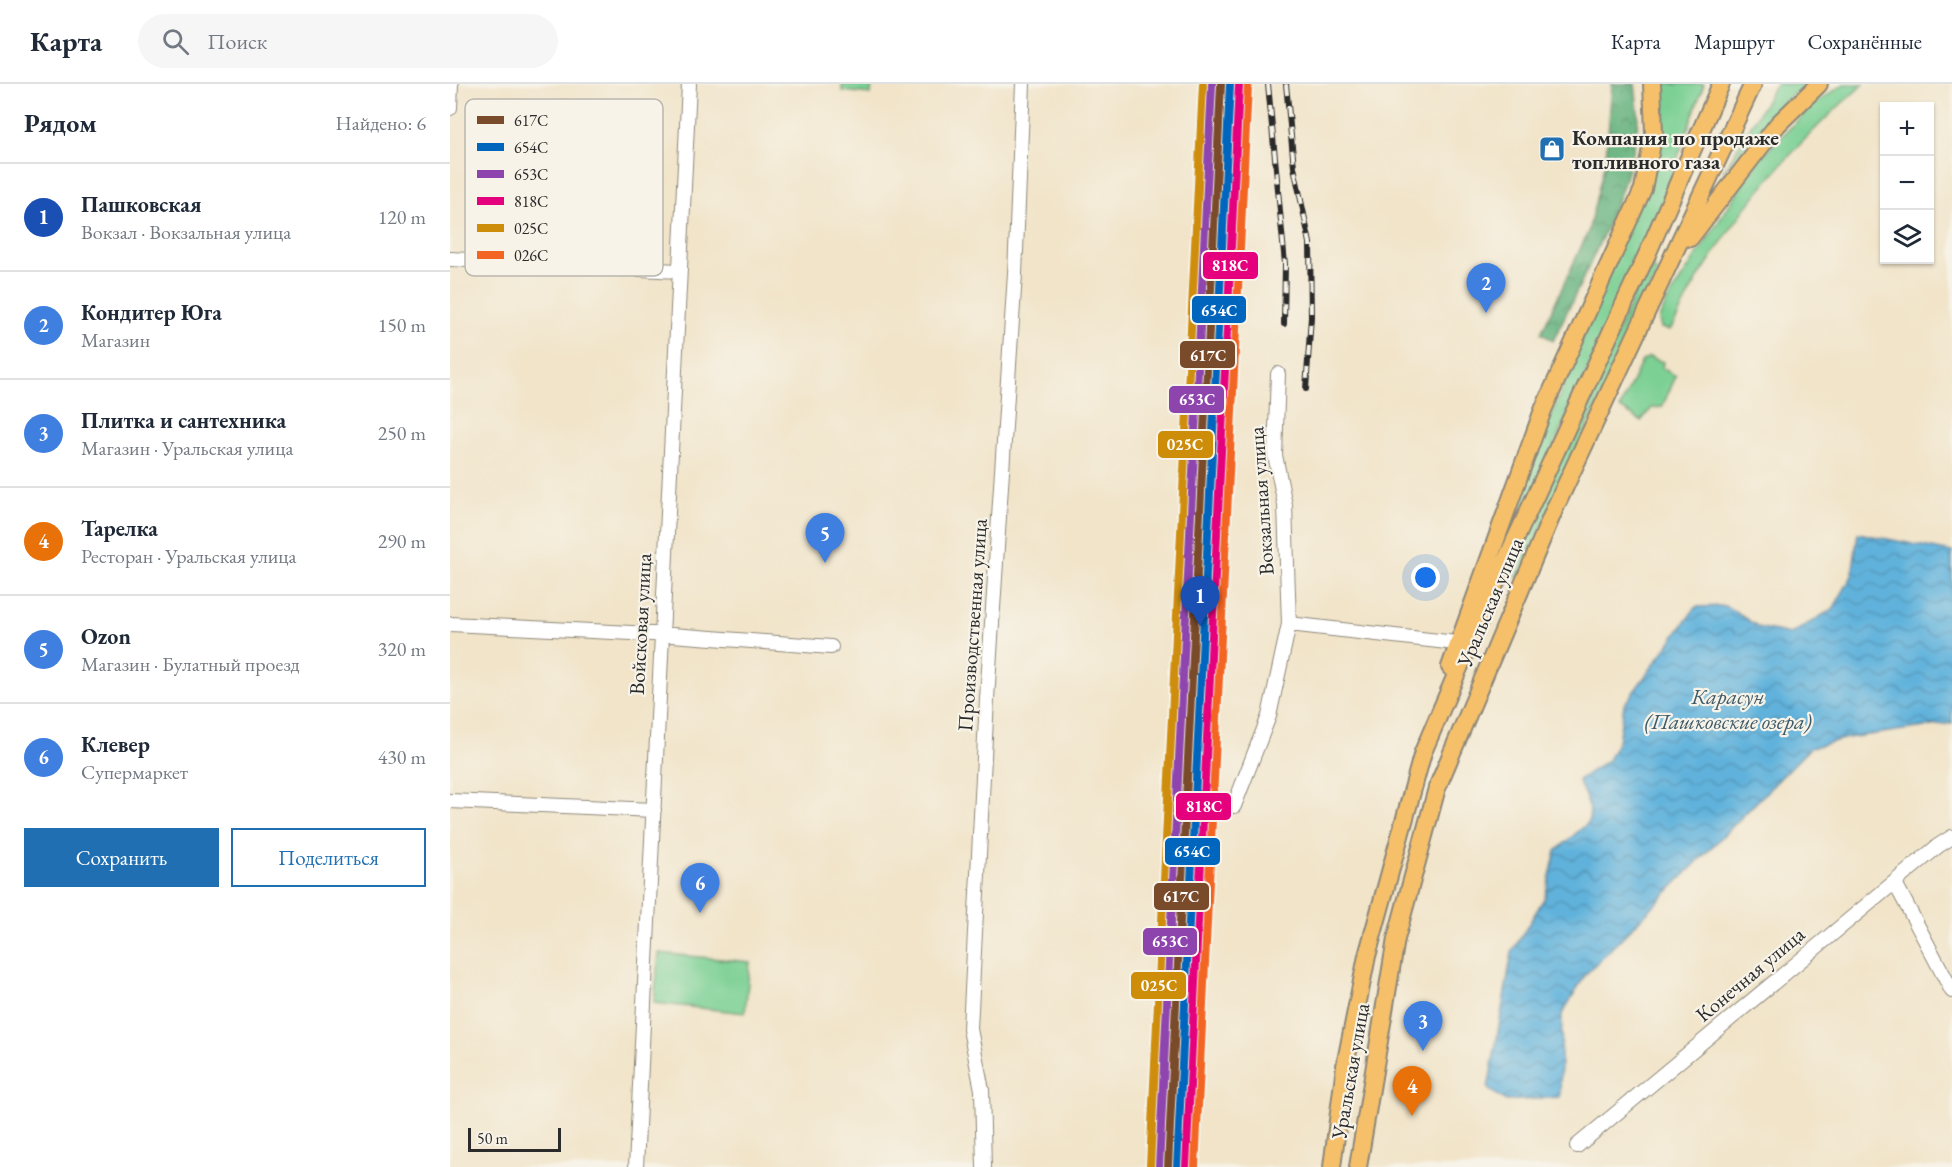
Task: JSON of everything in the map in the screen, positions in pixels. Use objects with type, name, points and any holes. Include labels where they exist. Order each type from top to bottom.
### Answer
[{"type":"main road","points":[[1432,729],[1456,643],[1543,410],[1642,189],[1654,133],[1652,84]]},
{"type":"main road","name":"Уральская улица","points":[[1332,1167],[1345,1066],[1367,956],[1397,839],[1432,729],[1503,566],[1649,250],[1721,84]]},
{"type":"main road","name":"Уральская улица","points":[[1358,1167],[1396,939],[1437,788],[1555,508],[1753,84]]},
{"type":"main road","points":[[1669,265],[1778,124],[1819,84]]},
{"type":"main road","points":[[1649,250],[1657,245],[1666,245],[1670,248],[1669,265]]},
{"type":"street","points":[[450,108],[451,84]]},
{"type":"street","name":"Войсковая улица","points":[[636,1167],[678,271],[689,84]]},
{"type":"street","name":"Производственная улица","points":[[984,1167],[982,1090],[970,1029],[987,699],[1015,274],[1023,84]]},
{"type":"street","points":[[450,259],[465,260]]},
{"type":"street","points":[[663,270],[678,271]]},
{"type":"street","name":"Вокзальная улица","points":[[1234,806],[1269,716],[1289,624],[1285,505],[1275,455],[1278,374]]},
{"type":"street","points":[[450,624],[831,647]]},
{"type":"street","points":[[1289,624],[1456,643]]},
{"type":"street","points":[[450,801],[654,810]]},
{"type":"street","name":"Конечная улица","points":[[1577,1146],[1952,837]]},
{"type":"street","points":[[1894,883],[1952,991]]},
{"type":"green space","points":[[842,84],[872,84],[871,94],[842,91]]},
{"type":"green space","points":[[1612,84],[1635,84],[1638,116],[1635,142],[1618,200],[1553,341],[1541,333],[1588,232],[1606,158]]},
{"type":"green space","points":[[1664,84],[1704,84],[1655,221],[1514,534],[1497,553],[1661,140]]},
{"type":"green space","points":[[1776,84],[1806,84],[1784,102],[1723,172]]},
{"type":"green space","points":[[1844,84],[1864,84],[1822,122],[1763,186],[1745,208],[1703,271],[1670,330],[1661,328],[1659,319],[1667,301],[1759,159],[1813,105]]},
{"type":"green space","points":[[1650,259],[1657,274],[1519,577],[1509,574]]},
{"type":"green space","points":[[1649,357],[1663,362],[1662,368],[1676,376],[1662,407],[1652,408],[1641,421],[1620,408],[1642,361]]},
{"type":"green space","points":[[659,953],[750,962],[745,1013],[654,1003]]},
{"type":"water","name":"Карасун (Пашковские озера)","points":[[1858,533],[1952,552],[1952,723],[1847,738],[1810,748],[1585,975],[1562,1014],[1560,1097],[1506,1101],[1488,1089],[1512,952],[1545,897],[1556,851],[1589,822],[1590,808],[1578,780],[1608,760],[1618,741],[1624,705],[1696,607],[1726,606],[1760,628],[1791,634],[1833,609],[1852,576]]},
{"type":"railway","points":[[1268,84],[1285,264],[1284,324]]},
{"type":"railway","points":[[1286,84],[1294,167],[1310,243],[1311,317],[1306,389]]},
{"type":"transit line","name":"025С","points":[[1150,1166],[1203,84]]},
{"type":"transit line","name":"653С","points":[[1159,1167],[1212,84]]},
{"type":"transit line","name":"617C","points":[[1168,1167],[1221,84]]},
{"type":"transit line","name":"654С","points":[[1177,1167],[1230,84]]},
{"type":"transit line","name":"818С","points":[[1186,1167],[1239,85]]},
{"type":"transit line","name":"026С","points":[[1195,1167],[1248,85]]},
{"type":"place","name":"Компания по продаже топливного газа","points":[[1552,149]]},
{"type":"place","name":"Кондитер Юга","points":[[1486,313]]},
{"type":"place","name":"Ozon","points":[[825,563]]},
{"type":"place","name":"Пашковская","points":[[1200,626]]},
{"type":"place","name":"Клевер","points":[[700,913]]},
{"type":"place","name":"Плитка и сантехника","points":[[1423,1051]]},
{"type":"place","name":"Тарелка","points":[[1412,1116]]}]
